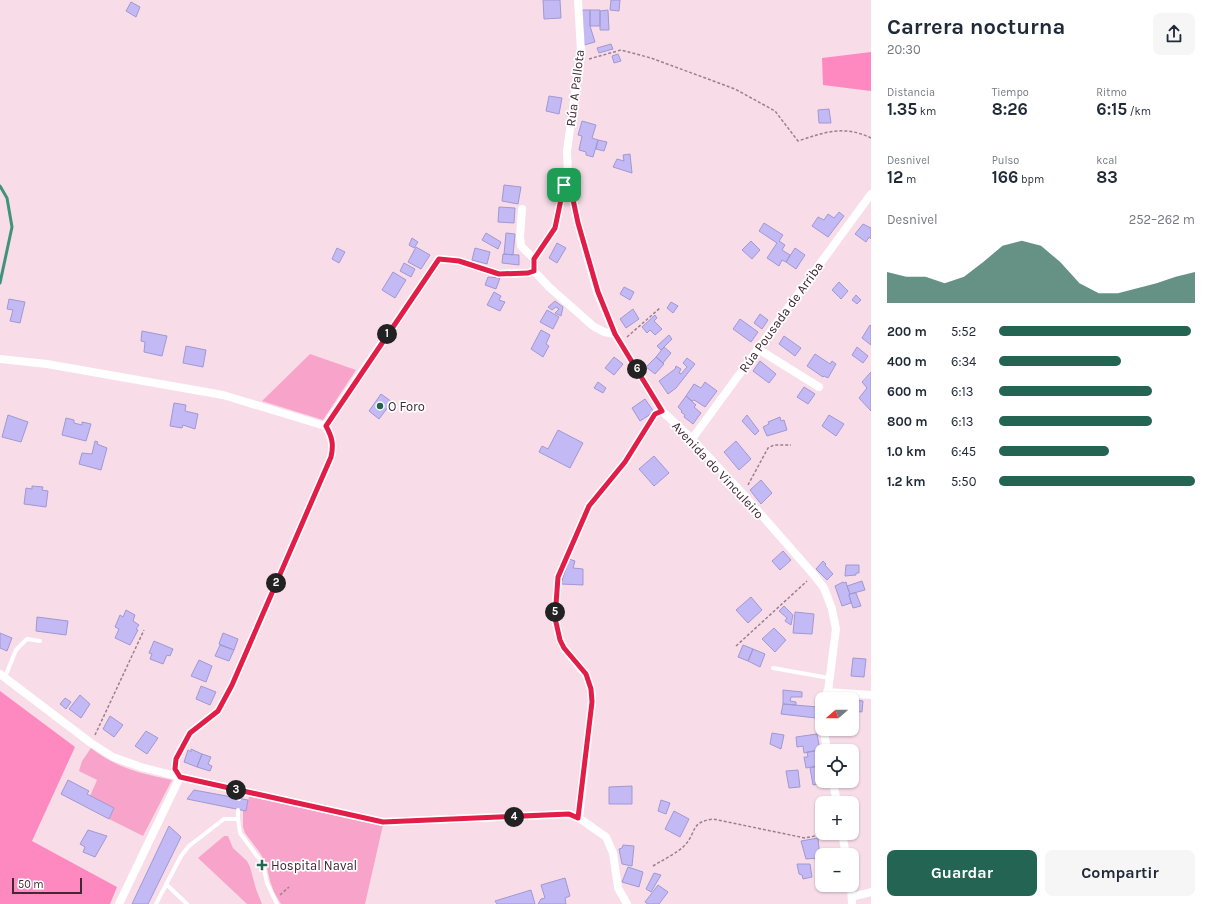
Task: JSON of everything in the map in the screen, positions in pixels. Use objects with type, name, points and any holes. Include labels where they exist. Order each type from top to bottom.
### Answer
[{"type":"street","name":"Rúa A Pallota","points":[[568,176],[567,151],[581,51],[578,0]]},
{"type":"street","points":[[568,176],[564,185],[555,228],[534,259],[534,271],[549,287],[593,326],[604,332],[615,334]]},
{"type":"street","name":"Avenida do Vinculeiro","points":[[568,176],[578,223],[598,292],[615,334],[662,411],[692,439],[743,494],[824,588],[832,609],[836,629],[827,692]]},
{"type":"street","name":"Rúa Pousada de Arriba","points":[[692,439],[871,194]]},
{"type":"street","points":[[522,209],[520,236],[521,246],[534,259]]},
{"type":"street","points":[[326,426],[439,259],[459,261],[499,274],[528,273],[534,271]]},
{"type":"street","points":[[758,349],[819,387]]},
{"type":"street","points":[[0,358],[47,364],[223,395],[326,426],[330,433],[334,447],[331,457],[232,685],[218,711],[190,733],[176,759],[175,769],[180,777]]},
{"type":"street","points":[[578,818],[592,702],[591,689],[586,674],[564,648],[560,640],[555,618],[558,577],[589,506],[625,462],[655,414],[662,411]]},
{"type":"street","points":[[2,676],[91,743],[113,757],[141,767],[240,795],[383,822],[569,814],[606,836],[613,853],[618,888],[626,904]]},
{"type":"street","name":"Avenida do Vinculeiro","points":[[859,695],[871,695]]},
{"type":"street","points":[[119,904],[180,777]]},
{"type":"street","points":[[852,901],[871,892]]},
{"type":"lane","points":[[2,676],[16,650],[27,639],[40,641]]},
{"type":"lane","points":[[773,668],[829,678]]},
{"type":"lane","points":[[238,810],[240,833],[263,864],[267,883],[276,902]]},
{"type":"lane","points":[[156,904],[181,856],[189,846],[224,819],[238,819]]},
{"type":"lane","points":[[166,884],[187,904]]},
{"type":"path","points":[[580,62],[621,50],[651,58],[735,89],[775,111],[798,141],[823,132],[841,130],[871,138]]},
{"type":"path","points":[[621,342],[660,308]]},
{"type":"path","points":[[743,494],[768,448],[774,445],[791,445]]},
{"type":"path","points":[[736,646],[814,575]]},
{"type":"path","points":[[91,743],[144,630]]},
{"type":"path","points":[[653,866],[685,845],[695,826],[703,820],[713,819],[805,838],[815,836]]},
{"type":"path","points":[[276,902],[289,887]]},
{"type":"shaded area","points":[[871,52],[871,91],[823,85],[822,58]]},
{"type":"shaded area","points":[[310,354],[356,370],[323,420],[262,401]]},
{"type":"shaded area","points":[[0,691],[75,747],[32,841],[117,887],[110,904],[0,904]]},
{"type":"shaded area","points":[[91,748],[120,766],[172,780],[143,836],[109,819],[114,808],[90,796],[97,780],[79,771],[82,761]]},
{"type":"shaded area","points":[[249,796],[383,825],[365,904],[281,904],[274,892],[266,863],[245,833],[243,827],[243,810],[246,811]]},
{"type":"shaded area","points":[[224,836],[228,836],[233,848],[247,861],[262,904],[247,904],[198,858]]},
{"type":"building","points":[[543,0],[560,0],[561,18],[544,19]]},
{"type":"building","points":[[611,0],[620,0],[619,11],[610,10]]},
{"type":"building","points":[[131,2],[140,7],[136,17],[126,11]]},
{"type":"building","points":[[582,10],[590,10],[590,26],[595,42],[584,45]]},
{"type":"building","points":[[590,10],[600,10],[600,26],[590,26]]},
{"type":"building","points":[[608,10],[609,30],[600,30],[600,11]]},
{"type":"building","points":[[611,44],[613,49],[599,53],[597,48]]},
{"type":"building","points":[[618,54],[621,61],[614,63],[612,56]]},
{"type":"building","points":[[549,96],[562,98],[559,114],[546,111]]},
{"type":"building","points":[[829,109],[831,123],[819,123],[818,110]]},
{"type":"building","points":[[582,121],[596,125],[592,138],[598,140],[593,157],[586,155],[586,152],[579,150],[582,136],[578,135]]},
{"type":"building","points":[[598,140],[607,142],[604,151],[596,149]]},
{"type":"building","points":[[630,154],[632,173],[613,167],[617,159],[624,161],[623,155]]},
{"type":"building","points":[[504,185],[521,187],[518,204],[502,201]]},
{"type":"building","points":[[499,207],[515,208],[514,223],[498,222]]},
{"type":"building","points":[[839,212],[844,216],[828,237],[812,226],[818,217],[824,220],[828,214],[834,218]]},
{"type":"building","points":[[764,223],[783,235],[779,241],[785,245],[782,250],[790,255],[786,262],[782,260],[779,266],[767,258],[777,243],[759,231]]},
{"type":"building","points":[[863,224],[871,228],[871,239],[869,237],[866,242],[855,234]]},
{"type":"building","points":[[486,233],[501,242],[498,249],[482,240]]},
{"type":"building","points":[[506,233],[515,234],[513,255],[504,254]]},
{"type":"building","points":[[412,238],[418,242],[414,248],[409,245]]},
{"type":"building","points":[[751,241],[760,250],[752,259],[742,250]]},
{"type":"building","points":[[557,243],[566,248],[557,263],[549,258]]},
{"type":"building","points":[[416,247],[430,255],[421,269],[408,262]]},
{"type":"building","points":[[337,248],[345,252],[339,263],[332,259]]},
{"type":"building","points":[[475,248],[490,252],[487,264],[472,260]]},
{"type":"building","points":[[795,248],[805,255],[796,269],[786,262]]},
{"type":"building","points":[[503,254],[519,255],[519,265],[502,263]]},
{"type":"building","points":[[404,263],[415,269],[411,277],[400,271]]},
{"type":"building","points":[[393,272],[406,280],[395,298],[382,290]]},
{"type":"building","points":[[488,277],[500,278],[496,289],[485,285]]},
{"type":"building","points":[[839,282],[848,291],[841,299],[832,290]]},
{"type":"building","points":[[624,287],[634,292],[630,300],[620,294]]},
{"type":"building","points":[[494,292],[501,296],[499,300],[505,302],[500,311],[487,305]]},
{"type":"building","points":[[856,295],[861,300],[857,304],[852,300]]},
{"type":"building","points":[[9,299],[25,302],[20,323],[10,321],[13,310],[7,309]]},
{"type":"building","points":[[555,301],[563,307],[561,316],[555,313],[559,309],[556,307],[552,310],[548,307]]},
{"type":"building","points":[[671,302],[678,306],[673,313],[667,308]]},
{"type":"building","points":[[633,309],[639,319],[626,328],[620,319]]},
{"type":"building","points":[[547,310],[559,317],[553,329],[540,322]]},
{"type":"building","points":[[760,314],[768,320],[762,329],[754,323]]},
{"type":"building","points":[[655,315],[657,318],[654,321],[662,329],[655,335],[650,330],[647,333],[642,327]]},
{"type":"building","points":[[740,319],[758,332],[751,342],[733,329]]},
{"type":"building","points":[[870,325],[871,326],[871,345],[862,338]]},
{"type":"building","points":[[541,330],[550,335],[546,344],[549,346],[543,357],[531,349]]},
{"type":"building","points":[[142,331],[167,336],[162,356],[144,352],[145,342],[141,341]]},
{"type":"building","points":[[669,335],[672,339],[661,350],[657,346]]},
{"type":"building","points":[[784,336],[801,348],[795,356],[779,344]]},
{"type":"building","points":[[186,346],[206,350],[203,367],[183,363]]},
{"type":"building","points":[[664,347],[671,353],[663,363],[656,357]]},
{"type":"building","points":[[857,347],[868,356],[863,363],[852,355]]},
{"type":"building","points":[[815,354],[830,364],[832,361],[836,364],[828,378],[823,377],[807,366]]},
{"type":"building","points":[[614,357],[623,364],[614,375],[605,368]]},
{"type":"building","points":[[656,357],[664,364],[655,374],[646,367]]},
{"type":"building","points":[[687,358],[695,364],[676,388],[668,394],[659,381],[675,369],[676,366],[681,369],[679,373],[681,374],[687,367],[683,363]]},
{"type":"building","points":[[760,361],[776,374],[769,383],[753,371]]},
{"type":"building","points":[[871,372],[871,411],[859,398],[867,388],[862,382]]},
{"type":"building","points":[[598,382],[606,388],[603,393],[594,388]]},
{"type":"building","points":[[705,382],[717,391],[705,407],[694,400],[692,401],[686,396],[694,384],[701,388]]},
{"type":"building","points":[[804,387],[815,394],[808,404],[797,397]]},
{"type":"building","name":"O Foro","points":[[381,394],[392,402],[379,419],[369,411]]},
{"type":"building","points":[[686,396],[696,405],[694,407],[701,413],[693,424],[684,417],[685,415],[678,407]]},
{"type":"building","points":[[645,399],[654,412],[640,421],[632,408]]},
{"type":"building","points":[[174,403],[186,405],[185,411],[198,414],[195,429],[183,425],[182,428],[170,426]]},
{"type":"building","points":[[8,415],[28,422],[21,442],[2,437]]},
{"type":"building","points":[[747,415],[759,431],[755,435],[742,421]]},
{"type":"building","points":[[829,415],[844,424],[836,436],[822,426]]},
{"type":"building","points":[[780,417],[781,421],[784,420],[787,430],[767,436],[763,427],[769,424],[768,422]]},
{"type":"building","points":[[66,418],[74,420],[74,423],[82,425],[82,422],[91,424],[86,441],[62,435]]},
{"type":"building","points":[[558,430],[583,443],[570,468],[539,452],[542,446],[548,449]]},
{"type":"building","points":[[95,441],[98,442],[97,444],[107,448],[101,470],[79,464],[82,453],[92,454]]},
{"type":"building","points":[[736,441],[751,459],[739,470],[724,452]]},
{"type":"building","points":[[654,456],[669,473],[654,486],[639,469]]},
{"type":"building","points":[[761,480],[772,493],[761,504],[750,490]]},
{"type":"building","points":[[32,486],[43,487],[42,490],[48,491],[46,507],[24,504],[26,488],[32,489]]},
{"type":"building","points":[[783,551],[791,560],[780,570],[772,561]]},
{"type":"building","points":[[569,559],[575,561],[573,568],[583,569],[583,585],[561,584]]},
{"type":"building","points":[[823,561],[833,574],[827,580],[816,569]]},
{"type":"building","points":[[846,565],[859,565],[859,573],[856,573],[856,575],[845,576]]},
{"type":"building","points":[[862,581],[865,590],[850,594],[847,586]]},
{"type":"building","points":[[846,582],[851,603],[842,606],[835,586]]},
{"type":"building","points":[[856,593],[861,606],[853,608],[849,594]]},
{"type":"building","points":[[751,597],[762,610],[748,623],[736,610]]},
{"type":"building","points":[[784,606],[793,615],[791,625],[785,621],[787,618],[779,611]]},
{"type":"building","points":[[126,610],[135,615],[133,621],[139,625],[130,645],[115,638],[119,629],[115,627],[120,615],[123,617]]},
{"type":"building","points":[[795,612],[814,614],[812,634],[793,633]]},
{"type":"building","points":[[37,617],[68,621],[66,635],[36,631]]},
{"type":"building","points":[[774,628],[786,640],[775,652],[762,639]]},
{"type":"building","points":[[0,633],[12,638],[7,651],[0,648]]},
{"type":"building","points":[[223,633],[238,639],[234,650],[219,644]]},
{"type":"building","points":[[154,641],[173,649],[170,656],[167,655],[163,664],[150,659],[152,654],[149,653]]},
{"type":"building","points":[[220,645],[234,650],[229,661],[215,656]]},
{"type":"building","points":[[743,645],[753,649],[748,661],[738,657]]},
{"type":"building","points":[[753,649],[765,654],[760,667],[748,661]]},
{"type":"building","points":[[853,658],[866,659],[864,677],[851,676]]},
{"type":"building","points":[[199,660],[212,666],[206,682],[191,676]]},
{"type":"building","points":[[201,686],[216,692],[210,705],[196,699]]},
{"type":"building","points":[[783,690],[802,692],[802,697],[791,697],[790,701],[796,702],[796,705],[783,704]]},
{"type":"building","points":[[80,695],[90,704],[81,718],[69,709]]},
{"type":"building","points":[[65,698],[71,702],[66,709],[60,704]]},
{"type":"building","points":[[859,700],[863,701],[862,712],[859,712]]},
{"type":"building","points":[[783,704],[815,707],[815,718],[781,714]]},
{"type":"building","points":[[110,716],[123,725],[114,737],[103,729]]},
{"type":"building","points":[[146,731],[158,738],[147,754],[135,746]]},
{"type":"building","points":[[772,733],[784,735],[781,749],[770,744]]},
{"type":"building","points":[[815,734],[815,736],[817,736],[819,744],[815,744],[815,751],[804,753],[803,746],[797,747],[796,737]]},
{"type":"building","points":[[191,749],[202,754],[197,767],[184,762],[188,750],[191,752]]},
{"type":"building","points":[[815,751],[815,766],[806,768],[804,757],[808,757],[807,752]]},
{"type":"building","points":[[202,754],[211,757],[208,764],[212,766],[210,771],[197,767]]},
{"type":"building","points":[[815,767],[815,785],[813,785],[810,768]]},
{"type":"building","points":[[798,770],[800,787],[789,788],[786,771]]},
{"type":"building","points":[[68,780],[89,791],[87,794],[114,808],[109,819],[61,794]]},
{"type":"building","points":[[632,786],[632,804],[609,804],[609,787]]},
{"type":"building","points":[[194,790],[248,800],[246,811],[187,799]]},
{"type":"building","points":[[661,800],[670,803],[666,814],[658,811]]},
{"type":"building","points":[[674,811],[689,819],[680,837],[665,829]]},
{"type":"building","points":[[169,826],[181,837],[148,904],[132,904]]},
{"type":"building","points":[[88,830],[107,836],[95,857],[83,852],[85,847],[80,844]]},
{"type":"building","points":[[815,839],[815,840],[818,840],[819,848],[815,848],[815,858],[806,859],[801,841]]},
{"type":"building","points":[[623,845],[634,846],[632,866],[622,864],[619,849],[622,848]]},
{"type":"building","points":[[797,864],[810,864],[812,877],[803,879],[802,875],[799,874]]},
{"type":"building","points":[[628,867],[643,872],[639,887],[622,882]]},
{"type":"building","points":[[654,873],[661,875],[651,892],[646,889]]},
{"type":"building","points":[[565,878],[570,896],[565,898],[566,904],[538,904],[541,899],[545,898],[541,885]]},
{"type":"building","points":[[658,885],[668,892],[659,904],[648,904],[645,902]]},
{"type":"building","points":[[531,890],[535,904],[497,904],[495,901]]},
{"type":"waterway","points":[[0,186],[7,198],[12,227],[0,283]]},
{"type":"place","name":"O Foro","points":[[380,406]]},
{"type":"place","name":"Hospital Naval","points":[[262,865]]},
{"type":"route","points":[[568,176],[578,223],[598,292],[615,334],[662,411],[655,414],[625,462],[589,506],[558,577],[555,618],[560,640],[564,648],[586,674],[591,689],[592,702],[578,818],[569,814],[383,822],[180,777],[175,769],[176,759],[190,733],[218,711],[232,685],[331,457],[334,447],[330,433],[326,426],[335,411],[432,267],[439,259],[459,261],[499,274],[528,273],[534,271],[534,259],[555,228],[558,220],[564,185],[568,176]]}]
